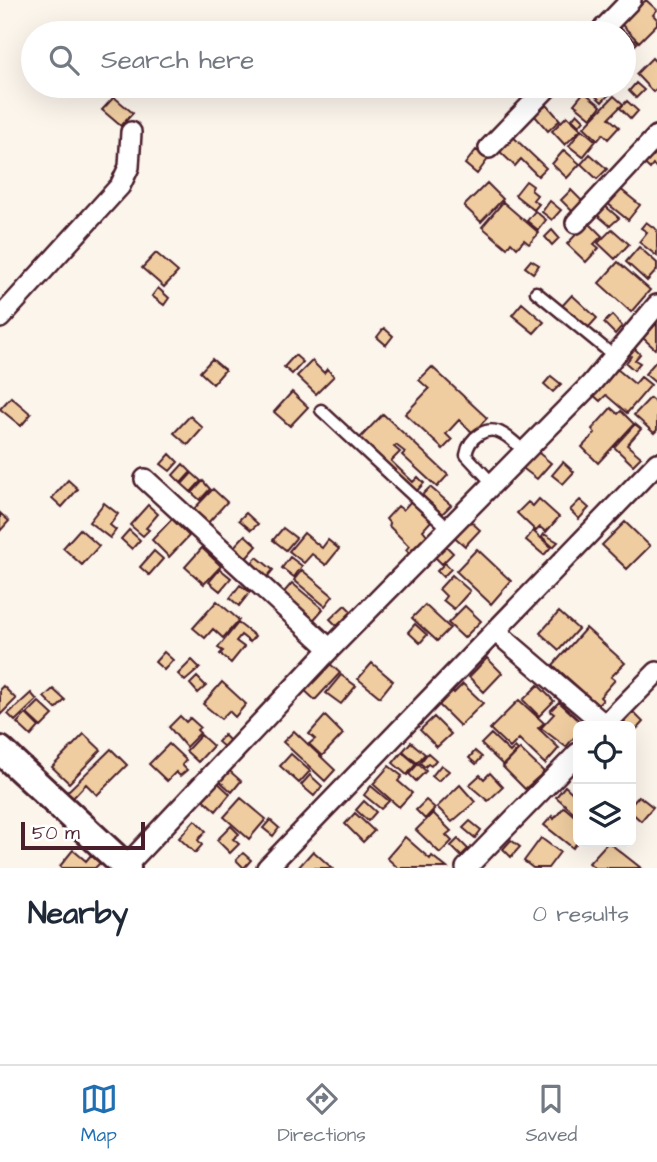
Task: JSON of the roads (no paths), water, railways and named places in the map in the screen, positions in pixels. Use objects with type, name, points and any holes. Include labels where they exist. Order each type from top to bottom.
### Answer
[{"type":"street","points":[[611,21],[631,0]]},
{"type":"street","points":[[489,148],[537,98]]},
{"type":"street","points":[[0,318],[120,186],[129,167],[131,132]]},
{"type":"street","points":[[576,223],[657,136]]},
{"type":"street","points":[[0,750],[126,867],[330,649],[526,452],[657,305]]},
{"type":"street","points":[[267,868],[657,463]]},
{"type":"street","points":[[145,479],[330,649]]},
{"type":"street","points":[[495,631],[599,721]]},
{"type":"street","points":[[610,721],[657,672]]},
{"type":"street","points":[[466,868],[573,758]]},
{"type":"lane","points":[[536,292],[614,356]]},
{"type":"lane","points":[[321,410],[449,529]]},
{"type":"lane","points":[[493,484],[466,455],[475,436],[486,430],[495,431],[504,434],[526,452]]}]
